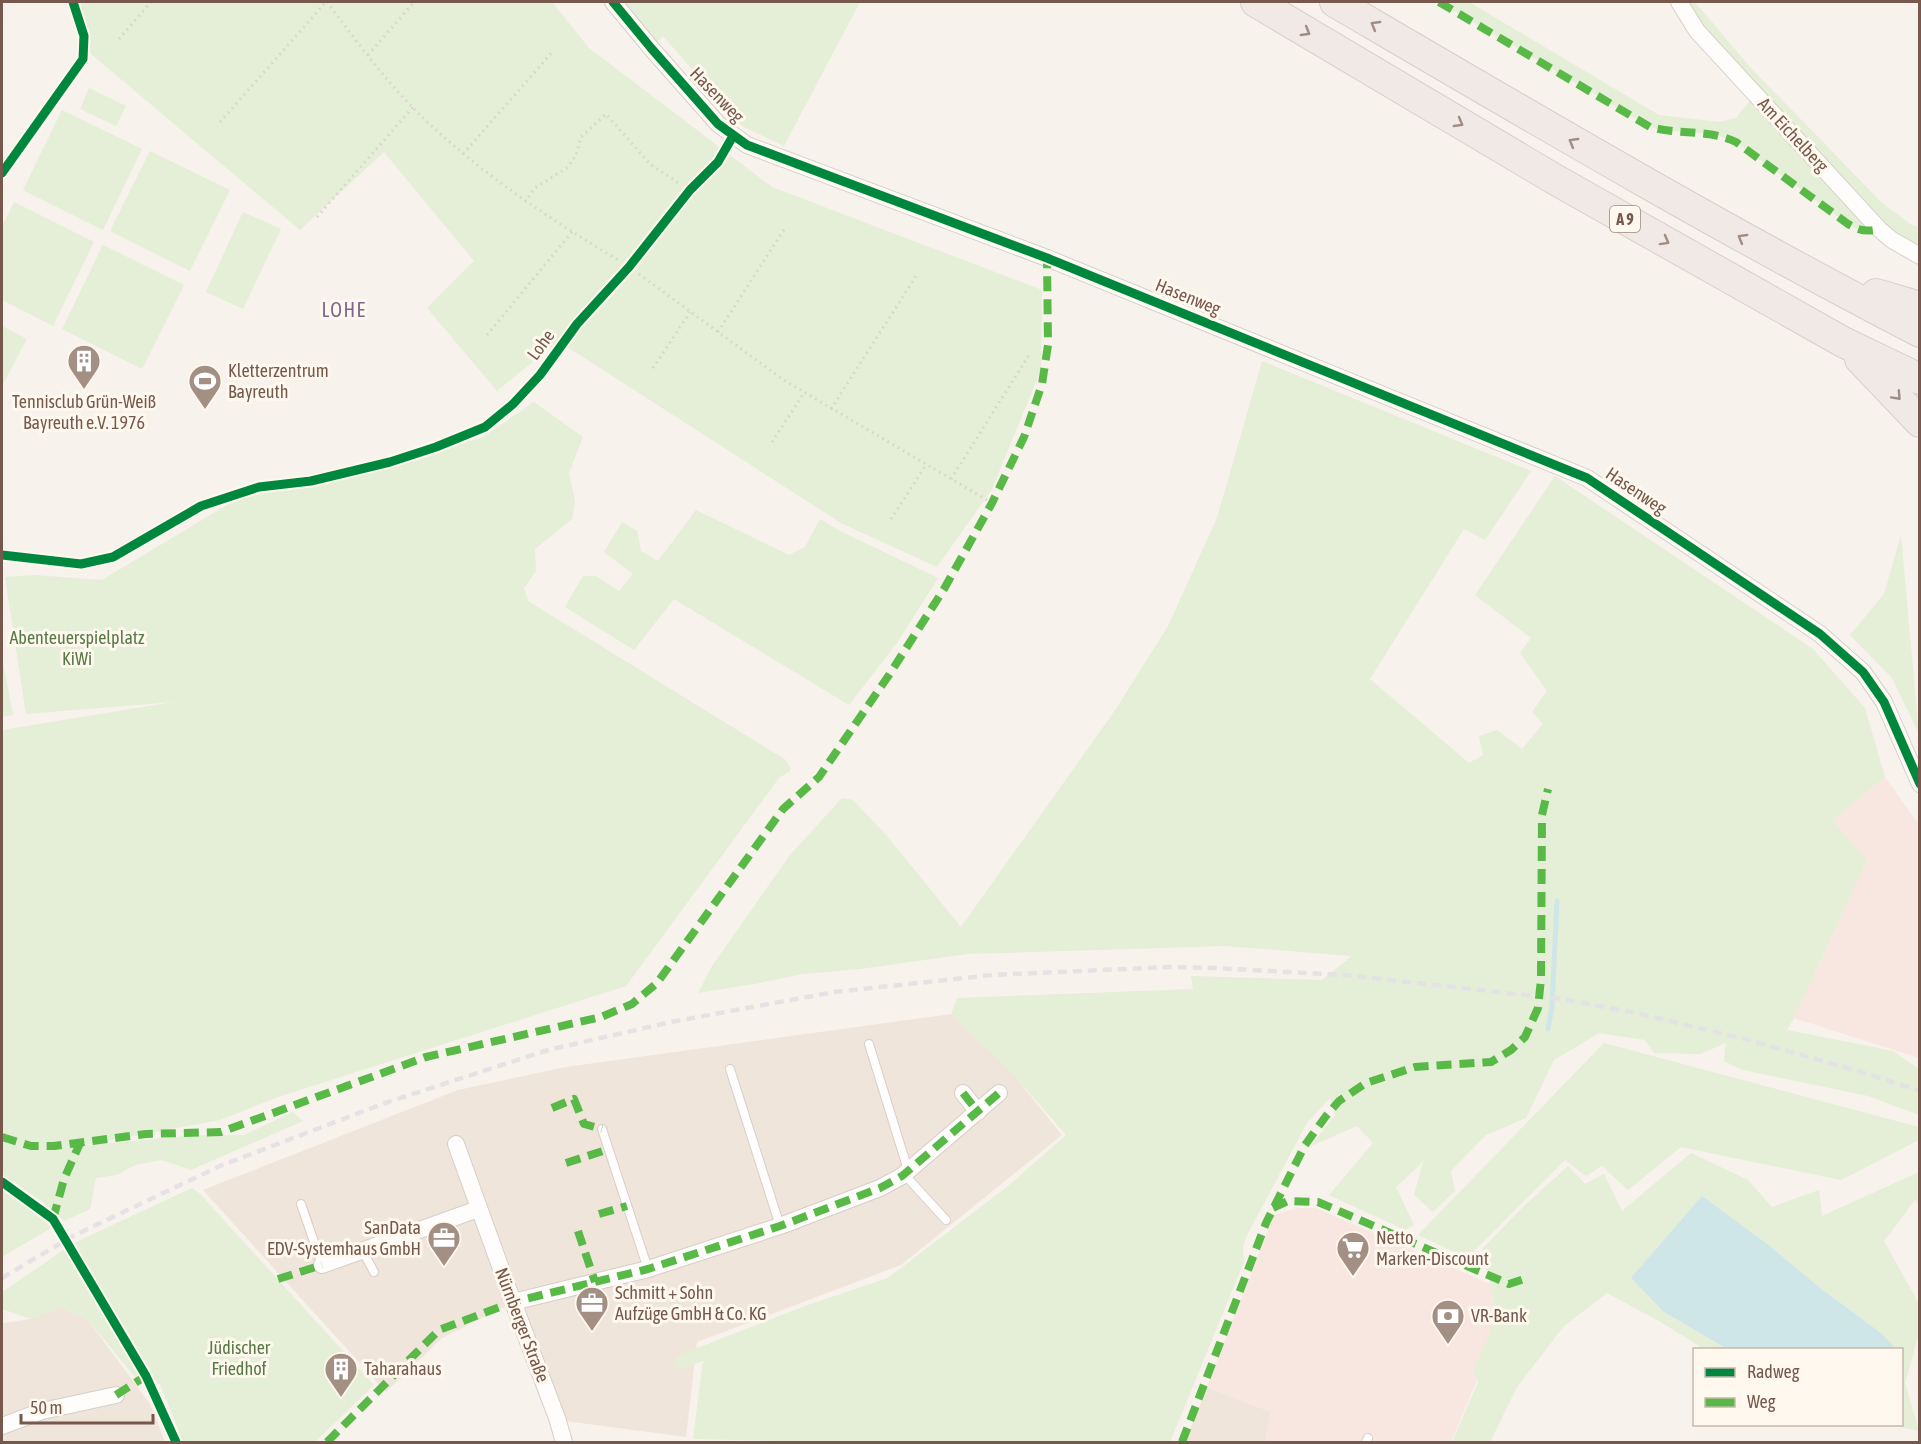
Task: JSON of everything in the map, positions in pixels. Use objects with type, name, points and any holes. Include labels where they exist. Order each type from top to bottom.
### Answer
[{"type":"highway","name":"A 9","points":[[1256,2],[1546,174],[1843,342],[1920,379]]},
{"type":"highway","name":"A 9","points":[[1335,2],[1572,142],[1793,267],[1920,332]]},
{"type":"highway","points":[[1793,267],[1920,307]]},
{"type":"highway","points":[[1843,342],[1920,422]]},
{"type":"street","name":"Hasenweg","points":[[613,2],[711,116],[747,145],[1047,258],[1587,478],[1820,634],[1863,672],[1884,702],[1920,784]]},
{"type":"street","name":"Am Eichelberg","points":[[1679,2],[1697,31],[1879,229],[1892,240],[1920,256]]},
{"type":"street","points":[[963,1093],[978,1112]]},
{"type":"street","points":[[513,1302],[648,1269],[780,1226],[880,1188],[906,1172],[999,1093]]},
{"type":"street","name":"Nürnberger Straße","points":[[456,1144],[478,1209],[546,1387],[564,1443]]},
{"type":"street","points":[[322,1265],[478,1209]]},
{"type":"street","points":[[2,1426],[42,1411],[116,1395]]},
{"type":"lane","name":"Lohe","points":[[310,481],[390,462],[436,447],[484,427],[513,404],[540,375],[577,324],[629,267],[690,190],[718,162],[733,136]]},
{"type":"lane","points":[[869,1044],[906,1172],[946,1220]]},
{"type":"lane","points":[[730,1069],[780,1226]]},
{"type":"lane","points":[[602,1129],[648,1269]]},
{"type":"lane","points":[[301,1204],[322,1265]]},
{"type":"lane","points":[[362,1250],[374,1272]]},
{"type":"path","points":[[119,39],[151,2]]},
{"type":"path","points":[[220,123],[326,2],[413,107],[463,154],[525,202],[629,267],[782,380],[992,502]]},
{"type":"path","points":[[368,55],[414,2]]},
{"type":"path","points":[[463,154],[554,50]]},
{"type":"path","points":[[317,217],[413,107]]},
{"type":"path","points":[[525,202],[535,188],[568,167],[576,155],[581,137],[606,114],[650,164],[690,190]]},
{"type":"path","points":[[718,332],[785,228]]},
{"type":"path","points":[[487,335],[572,232]]},
{"type":"path","points":[[831,409],[918,273]]},
{"type":"path","points":[[653,368],[690,312]]},
{"type":"path","points":[[951,480],[1029,355]]},
{"type":"path","points":[[772,442],[804,393]]},
{"type":"path","points":[[891,519],[926,465]]},
{"type":"shaded area","points":[[1885,777],[1919,825],[1919,1058],[1794,1018],[1867,860],[1833,820]]},
{"type":"shaded area","points":[[951,1014],[1013,1074],[1062,1135],[901,1265],[697,1342],[686,1437],[558,1420],[512,1303],[442,1338],[386,1392],[203,1190],[458,1090],[566,1067]]},
{"type":"shaded area","points":[[1296,1208],[1316,1208],[1490,1284],[1497,1316],[1473,1371],[1477,1380],[1451,1442],[1265,1442],[1271,1412],[1207,1387],[1274,1215]]},
{"type":"shaded area","points":[[61,1307],[88,1320],[150,1404],[165,1442],[2,1442],[2,1325],[31,1319]]},
{"type":"shaded area","points":[[1207,1387],[1271,1412],[1265,1442],[1185,1442]]},
{"type":"green space","points":[[75,2],[552,2],[589,48],[772,187],[1042,290],[1041,370],[992,489],[937,567],[841,523],[558,341],[497,391],[427,308],[474,261],[384,152],[300,230],[91,54]]},
{"type":"green space","points":[[613,2],[860,2],[784,146],[742,126],[663,36],[651,48]]},
{"type":"green space","points":[[1439,2],[1469,2],[1659,115],[1719,122],[1736,118],[1755,94],[1679,2],[1695,2],[1749,66],[1882,203],[1912,225],[1919,227],[1919,256],[1879,229],[1864,230],[1848,224],[1736,142],[1715,135],[1650,127]]},
{"type":"green space","points":[[89,88],[126,106],[116,126],[80,109]]},
{"type":"green space","points":[[62,110],[142,149],[103,230],[23,190]]},
{"type":"green space","points":[[150,151],[230,190],[190,271],[110,231]]},
{"type":"green space","points":[[14,202],[94,242],[53,326],[2,300],[2,226]]},
{"type":"green space","points":[[243,212],[281,229],[243,309],[206,292]]},
{"type":"green space","points":[[103,245],[184,285],[142,369],[62,329]]},
{"type":"green space","points":[[2,326],[27,339],[2,386]]},
{"type":"green space","points":[[1262,361],[1531,471],[1485,540],[1464,529],[1370,679],[1469,763],[1483,755],[1479,736],[1497,730],[1522,749],[1543,724],[1532,712],[1547,691],[1520,653],[1531,638],[1475,595],[1555,476],[1813,649],[1865,708],[1885,777],[1833,820],[1867,860],[1787,1030],[1893,1051],[1919,1069],[1919,1115],[1868,1096],[1743,1070],[1724,1061],[1726,1043],[1700,1054],[1654,1053],[1645,1040],[1599,1033],[1554,1060],[1526,1118],[1486,1135],[1451,1171],[1455,1191],[1433,1212],[1414,1195],[1423,1162],[1396,1187],[1414,1225],[1405,1230],[1329,1195],[1373,1143],[1357,1126],[1311,1146],[1335,1115],[1330,1098],[1307,1123],[1246,1237],[1243,1248],[1244,1262],[1170,1442],[826,1442],[693,1439],[703,1361],[676,1370],[677,1356],[805,1306],[888,1278],[1008,1186],[1066,1135],[1013,1074],[951,1014],[957,998],[1193,989],[1191,976],[1322,980],[1352,956],[1225,946],[967,954],[860,969],[802,974],[698,993],[712,966],[790,855],[842,798],[853,800],[887,836],[961,927],[1116,709],[1168,626],[1217,518]]},
{"type":"green space","name":"Abenteuerspielplatz KiWi","points":[[534,402],[583,437],[569,473],[575,501],[572,519],[535,549],[536,571],[524,588],[528,601],[786,760],[791,770],[779,778],[626,986],[278,1097],[220,1120],[78,1146],[197,1135],[244,1135],[293,1112],[303,1121],[191,1170],[162,1160],[135,1165],[117,1175],[96,1178],[90,1209],[64,1221],[43,1202],[2,1174],[2,730],[174,702],[26,714],[5,577],[34,575],[102,580],[237,499],[387,467],[483,437]]},
{"type":"green space","points":[[696,510],[789,555],[805,547],[820,519],[938,578],[897,643],[849,705],[674,599],[634,650],[565,607],[583,576],[596,576],[619,591],[633,574],[604,552],[622,522],[637,531],[641,551],[658,561]]},
{"type":"green space","points":[[1901,535],[1919,734],[1892,678],[1850,635],[1884,594]]},
{"type":"green space","points":[[2,656],[13,715],[2,717]]},
{"type":"green space","points":[[1604,1043],[1919,1127],[1919,1140],[1841,1180],[1681,1147],[1628,1190],[1602,1166],[1586,1176],[1565,1160],[1467,1258],[1418,1235]]},
{"type":"green space","points":[[1691,1153],[1748,1180],[1772,1207],[1819,1190],[1822,1216],[1919,1172],[1919,1205],[1915,1200],[1884,1241],[1919,1304],[1919,1334],[1905,1383],[1919,1431],[1896,1426],[1903,1426],[1903,1348],[1895,1348],[1881,1333],[1819,1287],[1771,1247],[1664,1312],[1725,1348],[1702,1348],[1607,1293],[1564,1326],[1517,1387],[1490,1442],[1452,1442],[1478,1382],[1473,1371],[1497,1316],[1482,1249],[1568,1166],[1585,1184],[1604,1174],[1622,1211]]},
{"type":"green space","points":[[2,1188],[32,1207],[51,1228],[2,1257]]},
{"type":"green space","name":"Jüdischer Friedhof","points":[[192,1188],[200,1194],[374,1385],[315,1442],[183,1442],[160,1384],[139,1382],[88,1320],[61,1307],[31,1319],[2,1309],[2,1292],[74,1243]]},
{"type":"water","points":[[1702,1196],[1881,1333],[1895,1348],[1725,1348],[1664,1312],[1631,1278]]},
{"type":"waterway","points":[[1548,1029],[1552,1006],[1557,901]]},
{"type":"railway","points":[[2,1278],[73,1236],[220,1166],[385,1103],[548,1050],[671,1022],[834,992],[993,975],[1169,967],[1214,968],[1344,975],[1562,999],[1636,1013],[1745,1039],[1920,1091]]},
{"type":"marked path","points":[[1439,2],[1650,127],[1715,135],[1736,142],[1848,224],[1864,230],[1879,229]]},
{"type":"marked path","points":[[2,1137],[31,1146],[54,1146],[146,1134],[221,1132],[426,1057],[601,1017],[632,1004],[657,983],[783,809],[819,777],[889,675],[944,589],[992,503],[1024,437],[1042,384],[1048,345],[1047,258]]},
{"type":"marked path","points":[[1182,1442],[1266,1223],[1305,1145],[1326,1116],[1339,1101],[1366,1083],[1415,1067],[1491,1062],[1511,1050],[1525,1037],[1538,1008],[1541,979],[1542,815],[1548,789]]},
{"type":"marked path","points":[[963,1093],[978,1112]]},
{"type":"marked path","points":[[327,1442],[439,1330],[513,1302],[648,1269],[780,1226],[880,1188],[902,1176],[999,1093]]},
{"type":"marked path","points":[[552,1108],[574,1099],[584,1124],[602,1129]]},
{"type":"marked path","points":[[53,1219],[64,1179],[81,1141]]},
{"type":"marked path","points":[[566,1163],[609,1149]]},
{"type":"marked path","points":[[1273,1208],[1288,1201],[1318,1202],[1509,1284],[1524,1279]]},
{"type":"marked path","points":[[599,1214],[627,1206]]},
{"type":"marked path","points":[[578,1231],[595,1282]]},
{"type":"marked path","points":[[278,1279],[322,1265]]},
{"type":"marked path","points":[[116,1395],[146,1376]]},
{"type":"cycle path","points":[[2,173],[83,59],[84,36],[73,2]]},
{"type":"cycle path","points":[[613,2],[718,124],[747,145],[1047,258],[1587,478],[1820,634],[1863,672],[1884,702],[1920,784]]},
{"type":"cycle path","points":[[2,555],[81,564],[113,557],[201,506],[259,487],[311,481],[390,462],[436,447],[485,427],[513,404],[540,375],[577,324],[629,267],[690,190],[718,162],[733,136]]},
{"type":"cycle path","points":[[2,1182],[53,1219],[146,1376],[176,1442]]},
{"type":"place","name":"Tennisclub Grün-Weiß Bayreuth e.V. 1976","points":[[84,390]]},
{"type":"place","name":"Kletterzentrum Bayreuth","points":[[205,410]]},
{"type":"place","name":"SanData EDV-Systemhaus GmbH","points":[[444,1267]]},
{"type":"place","name":"Netto Marken-Discount","points":[[1353,1277]]},
{"type":"place","name":"Schmitt + Sohn Aufzüge GmbH & Co. KG","points":[[592,1332]]},
{"type":"place","name":"VR-Bank","points":[[1448,1345]]},
{"type":"place","name":"Taharahaus","points":[[341,1398]]},
{"type":"district","name":"LOHE","points":[[344,310]]}]
